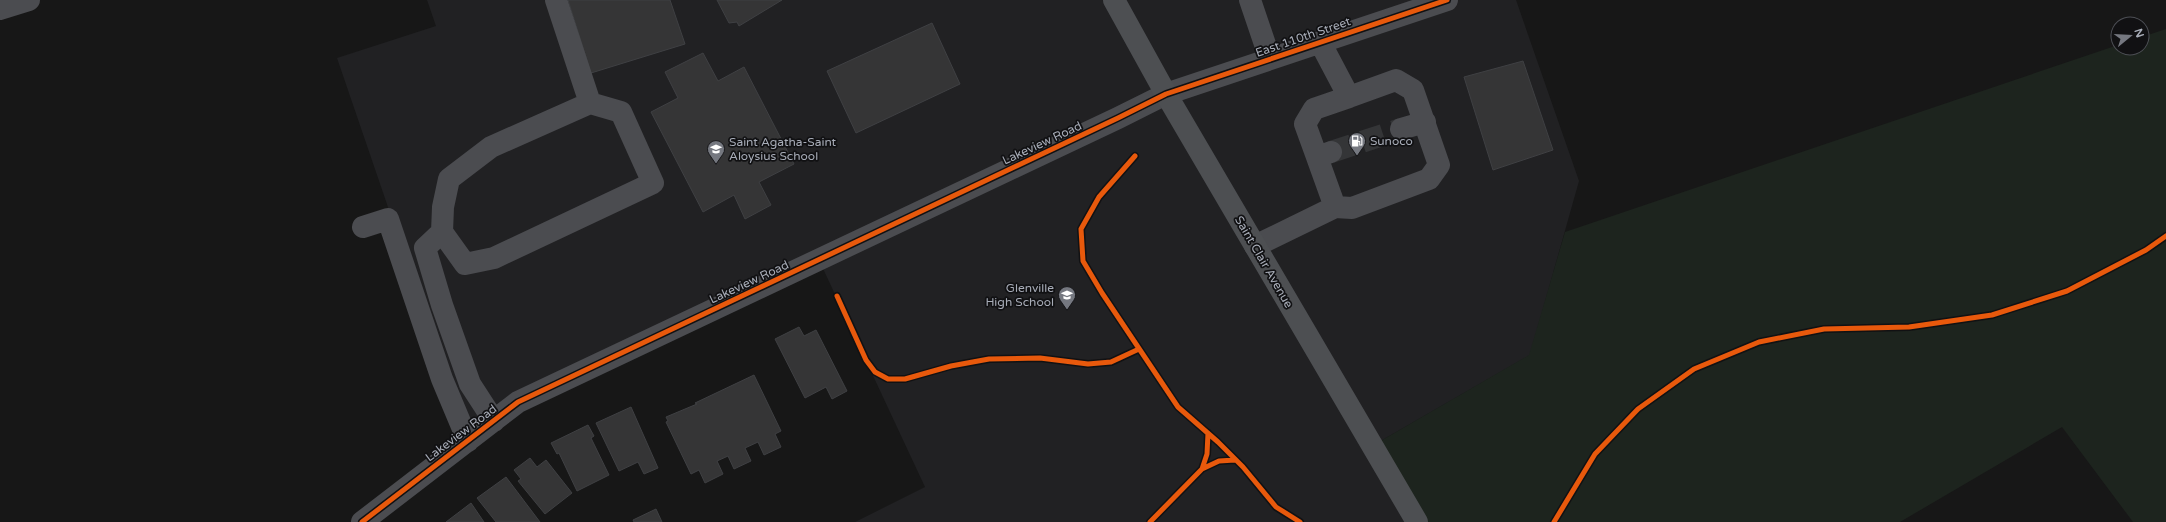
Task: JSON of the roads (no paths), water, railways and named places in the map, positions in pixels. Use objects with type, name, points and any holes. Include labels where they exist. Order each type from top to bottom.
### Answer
[{"type":"main road","name":"Saint Clair Avenue","points":[[1114,0],[1166,94],[1417,522]]},
{"type":"street","points":[[0,9],[29,0]]},
{"type":"street","points":[[556,0],[590,103]]},
{"type":"street","points":[[1250,0],[1270,59]]},
{"type":"street","name":"East 110th Street","points":[[1166,94],[1320,42],[1392,8],[1447,0]]},
{"type":"street","points":[[1320,42],[1349,97]]},
{"type":"street","points":[[1255,246],[1335,207],[1352,208],[1429,179],[1439,164],[1425,122],[1413,90],[1396,80],[1314,109],[1306,124],[1324,155],[1335,207]]},
{"type":"street","name":"Lakeview Road","points":[[362,522],[518,402],[1166,94]]},
{"type":"street","points":[[590,103],[621,112],[653,183],[494,258],[465,264],[442,232],[443,208],[449,179],[491,147],[590,103]]},
{"type":"street","points":[[1401,129],[1425,122]]},
{"type":"street","points":[[363,227],[388,219],[442,379],[468,441]]},
{"type":"street","points":[[442,232],[425,248],[442,305],[470,384],[494,421]]},
{"type":"tunnel","points":[[1331,152],[1401,129]]},
{"type":"place","name":"Sunoco","points":[[1357,156]]},
{"type":"place","name":"Saint Agatha-Saint Aloysius School","points":[[716,164]]},
{"type":"place","name":"Glenville High School","points":[[1067,310]]}]
